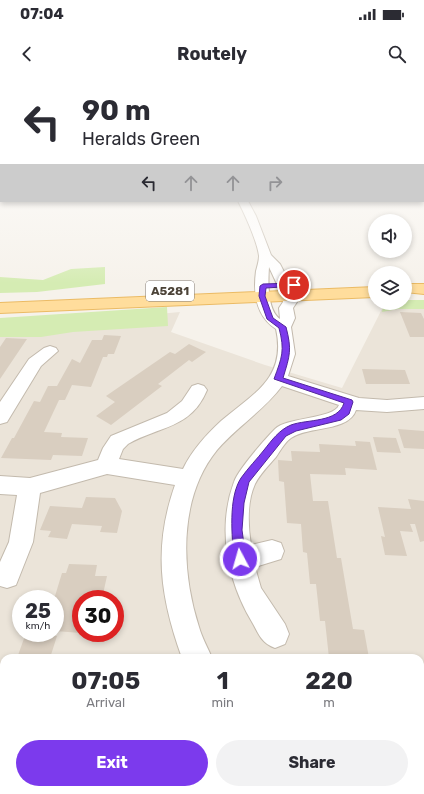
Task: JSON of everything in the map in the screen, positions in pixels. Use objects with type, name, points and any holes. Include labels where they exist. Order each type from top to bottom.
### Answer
[{"type":"main road","name":"A5281","points":[[0,308],[262,291],[368,286]]},
{"type":"main road","points":[[412,288],[424,289]]},
{"type":"main road","points":[[412,290],[424,289]]},
{"type":"main road","name":"A5281","points":[[287,290],[368,292]]},
{"type":"street","points":[[195,654],[184,624],[175,580],[175,535],[180,506],[197,463],[223,430],[269,392],[278,379],[287,352],[283,327],[288,318],[286,308],[290,302],[287,290],[274,264],[265,257],[251,216]]},
{"type":"street","points":[[265,257],[262,268],[262,291],[270,319],[283,327]]},
{"type":"street","points":[[0,417],[35,362],[52,351]]},
{"type":"street","points":[[278,379],[349,402],[381,406],[424,403]]},
{"type":"street","points":[[107,466],[116,442],[123,437],[163,424],[178,415],[196,398],[198,387]]},
{"type":"street","points":[[275,634],[250,594],[240,559],[237,530],[239,503],[245,481],[283,433],[294,428],[338,418],[346,412],[349,402]]},
{"type":"street","points":[[0,485],[30,487],[107,466],[190,478]]},
{"type":"street","points":[[10,578],[21,542],[30,487]]},
{"type":"street","points":[[240,559],[272,551]]},
{"type":"shaded area","points":[[424,309],[424,654],[0,654],[0,325],[49,324],[180,312],[171,332],[265,365],[342,388],[381,310]]},
{"type":"green space","points":[[105,267],[105,284],[37,292],[0,293],[0,277],[43,280],[71,269]]},
{"type":"green space","points":[[412,300],[424,300],[424,309],[412,309]]},
{"type":"green space","points":[[167,307],[168,326],[73,332],[41,337],[0,337],[0,318]]},
{"type":"green space","points":[[382,310],[393,310],[382,312]]},
{"type":"building","points":[[400,312],[421,313],[424,319],[424,337],[410,337]]},
{"type":"building","points":[[104,335],[121,336],[114,354],[108,354],[107,357],[103,357],[91,387],[72,385],[65,400],[59,400],[44,432],[62,433],[61,437],[88,438],[82,456],[53,455],[51,460],[1,458],[12,438],[14,438],[34,401],[40,402],[48,386],[57,386],[72,359],[80,363],[92,340],[102,340]]},
{"type":"building","points":[[6,338],[27,339],[0,379],[0,347]]},
{"type":"building","points":[[189,344],[206,352],[192,362],[189,360],[158,384],[162,386],[111,425],[96,416],[115,402],[106,396],[170,352],[175,354]]},
{"type":"building","points":[[362,369],[405,370],[410,384],[366,384]]},
{"type":"building","points":[[398,429],[424,431],[424,449],[404,448]]},
{"type":"building","points":[[373,437],[396,438],[401,453],[377,452]]},
{"type":"building","points":[[355,441],[370,442],[377,470],[345,468],[346,475],[310,474],[313,501],[328,501],[337,558],[341,558],[353,629],[364,630],[368,654],[329,654],[325,621],[320,621],[316,584],[310,584],[307,553],[303,552],[301,524],[287,523],[284,482],[279,481],[278,460],[292,461],[291,451],[320,452],[319,444],[356,446]]},
{"type":"building","points":[[86,497],[115,498],[122,511],[117,533],[100,532],[102,526],[72,524],[67,539],[48,537],[51,531],[40,530],[50,506],[82,508]]},
{"type":"building","points":[[408,499],[424,501],[424,541],[420,542],[415,524],[410,524],[413,532],[400,531],[407,556],[385,555],[381,536],[385,537],[378,507],[411,509]]},
{"type":"building","points":[[69,564],[97,565],[95,576],[107,576],[104,590],[72,590],[72,632],[64,632],[64,590],[57,590],[62,573],[66,573]]},
{"type":"building","points":[[23,642],[55,642],[51,654],[18,654]]},
{"type":"route","points":[[240,559],[237,530],[239,503],[245,481],[283,433],[294,428],[338,418],[346,412],[349,402],[278,379],[283,368],[287,352],[286,342],[283,327],[270,319],[262,296],[263,286],[294,285]]}]
